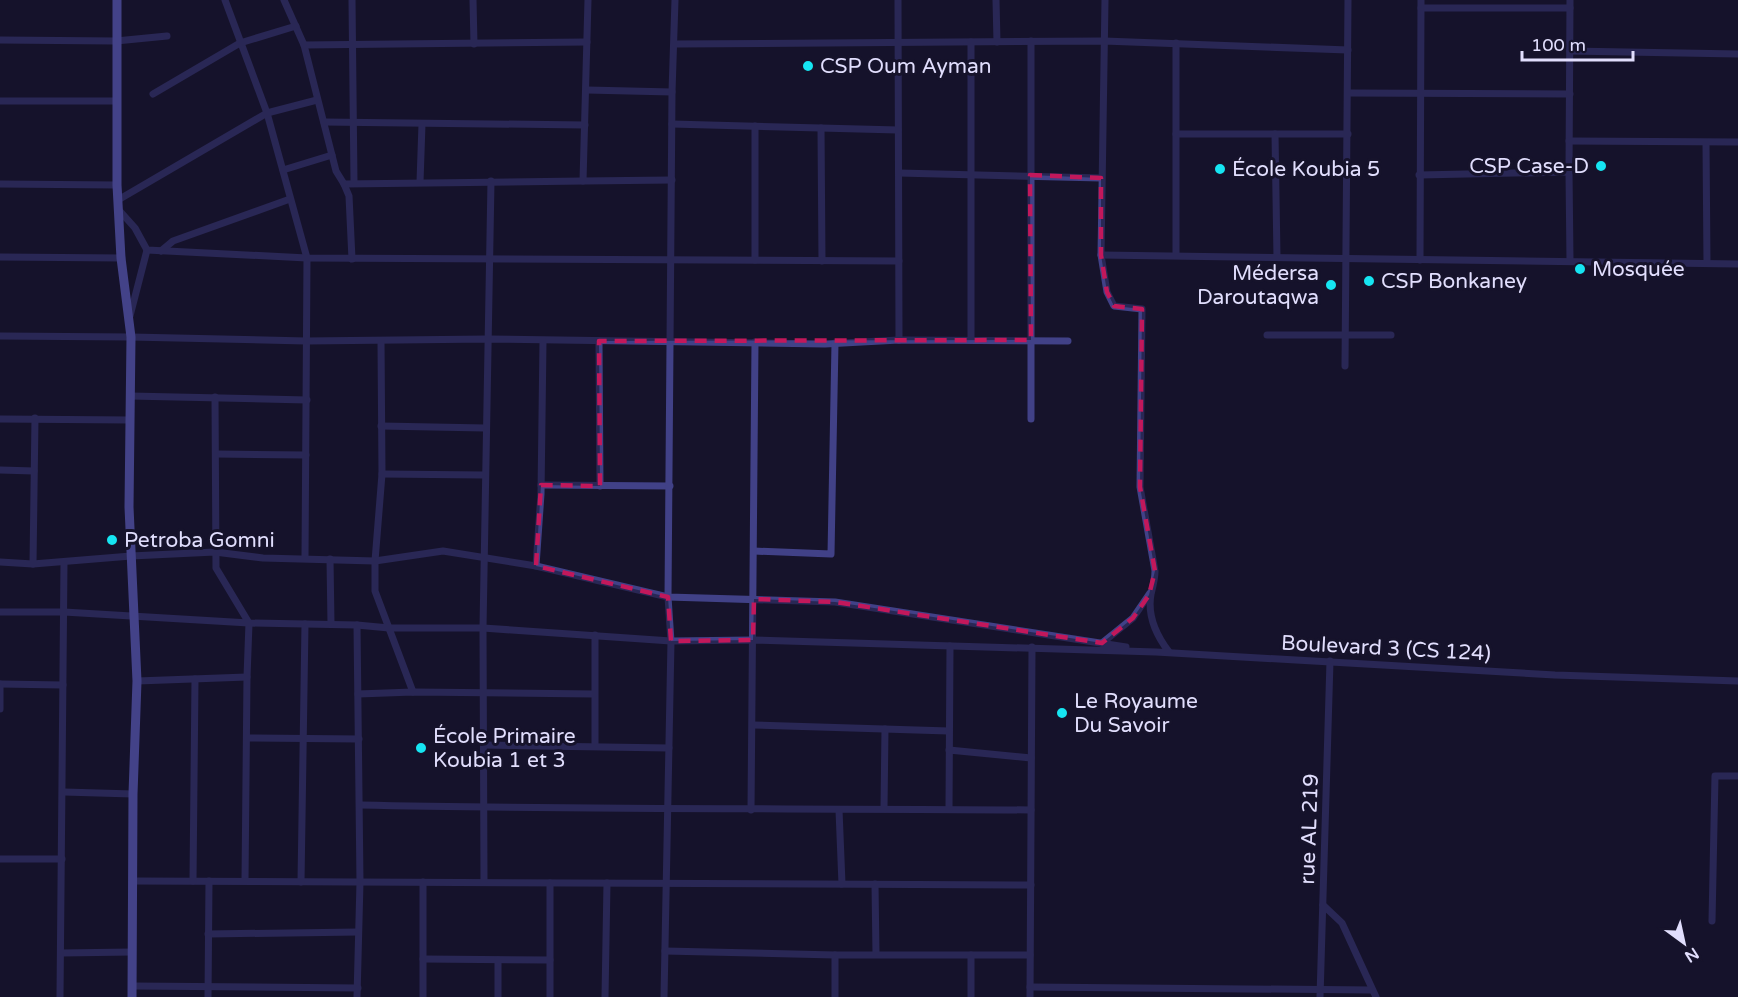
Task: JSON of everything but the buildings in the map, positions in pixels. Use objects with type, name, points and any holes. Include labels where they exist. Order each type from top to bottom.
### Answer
[{"type":"street","points":[[117,0],[117,185],[131,337],[131,556],[137,681],[133,794],[132,997]]},
{"type":"street","points":[[225,0],[267,113],[307,258],[305,558]]},
{"type":"street","points":[[284,0],[304,45],[336,171],[349,196],[352,259]]},
{"type":"street","points":[[352,0],[354,182]]},
{"type":"street","points":[[473,0],[474,44]]},
{"type":"street","points":[[584,181],[588,0]]},
{"type":"street","points":[[664,997],[671,641],[668,597],[672,92],[675,0]]},
{"type":"street","points":[[898,0],[899,340]]},
{"type":"street","points":[[996,0],[997,42]]},
{"type":"street","points":[[1105,0],[1101,255],[1107,292],[1114,306],[1142,309],[1140,487],[1155,571],[1150,612],[1160,640],[1169,652]]},
{"type":"street","points":[[1345,366],[1348,0]]},
{"type":"street","points":[[1420,260],[1421,4],[1570,4],[1570,261]]},
{"type":"street","points":[[153,94],[240,43],[296,26]]},
{"type":"street","points":[[0,40],[116,41],[167,36]]},
{"type":"street","points":[[1031,41],[1031,419]]},
{"type":"street","points":[[675,44],[1104,41],[1348,50]]},
{"type":"street","points":[[304,45],[587,42]]},
{"type":"street","points":[[971,42],[971,340]]},
{"type":"street","points":[[1176,43],[1176,255]]},
{"type":"street","points":[[1570,51],[1738,54]]},
{"type":"street","points":[[587,90],[672,92]]},
{"type":"street","points":[[1348,93],[1570,94]]},
{"type":"street","points":[[118,204],[267,113],[317,100]]},
{"type":"street","points":[[0,101],[116,101]]},
{"type":"street","points":[[324,122],[585,125]]},
{"type":"street","points":[[420,182],[422,124]]},
{"type":"street","points":[[672,124],[898,130]]},
{"type":"street","points":[[755,126],[755,260]]},
{"type":"street","points":[[821,128],[822,261]]},
{"type":"street","points":[[1176,134],[1348,134]]},
{"type":"street","points":[[1275,134],[1277,257]]},
{"type":"street","points":[[1569,141],[1738,142]]},
{"type":"street","points":[[1706,143],[1707,263]]},
{"type":"street","points":[[283,170],[332,155]]},
{"type":"street","points":[[898,172],[1101,178]]},
{"type":"street","points":[[1419,175],[1569,172]]},
{"type":"street","points":[[344,184],[354,182],[672,180]]},
{"type":"street","points":[[484,882],[484,475],[491,181]]},
{"type":"street","points":[[0,184],[117,185]]},
{"type":"street","points":[[161,251],[173,241],[290,199]]},
{"type":"street","points":[[118,204],[147,250],[129,318]]},
{"type":"street","points":[[147,250],[352,259],[899,261]]},
{"type":"street","points":[[1101,255],[1738,264]]},
{"type":"street","points":[[0,256],[122,258]]},
{"type":"street","points":[[1267,335],[1391,335]]},
{"type":"street","points":[[0,336],[306,341],[670,340],[835,344],[899,340],[1068,340]]},
{"type":"street","points":[[381,341],[382,474],[375,591],[413,692]]},
{"type":"street","points":[[536,566],[541,485],[543,341]]},
{"type":"street","points":[[599,341],[600,486]]},
{"type":"street","points":[[751,810],[755,342]]},
{"type":"street","points":[[754,551],[831,554],[835,344]]},
{"type":"street","points":[[130,396],[307,400]]},
{"type":"street","points":[[215,398],[216,568],[249,623],[245,881]]},
{"type":"street","points":[[33,564],[35,418]]},
{"type":"street","points":[[0,419],[130,420]]},
{"type":"street","points":[[381,426],[485,428]]},
{"type":"street","points":[[216,454],[306,455]]},
{"type":"street","points":[[0,470],[34,471]]},
{"type":"street","points":[[382,474],[484,475]]},
{"type":"street","points":[[541,485],[670,486]]},
{"type":"street","points":[[0,562],[33,564],[215,552],[263,558],[375,561],[443,551],[536,566],[668,597],[835,602],[1156,651]]},
{"type":"street","points":[[330,560],[331,624]]},
{"type":"street","points":[[60,997],[64,792],[64,562]]},
{"type":"street","points":[[1092,649],[1133,618],[1152,588]]},
{"type":"street","name":"Boulevard 3 (CS 124)","points":[[0,612],[64,612],[249,623],[331,624],[389,628],[483,628],[671,641],[753,640],[1156,651],[1566,675],[1738,681]]},
{"type":"street","points":[[301,882],[305,624]]},
{"type":"street","points":[[357,625],[360,805],[357,997]]},
{"type":"street","points":[[595,635],[595,746]]},
{"type":"street","points":[[949,809],[950,646]]},
{"type":"street","points":[[1030,997],[1032,647]]},
{"type":"street","name":"rue AL 219","points":[[1320,993],[1330,661]]},
{"type":"street","points":[[137,681],[247,677]]},
{"type":"street","points":[[193,881],[195,679]]},
{"type":"street","points":[[0,709],[0,684],[63,684]]},
{"type":"street","points":[[358,694],[413,692],[594,694]]},
{"type":"street","points":[[753,725],[949,731]]},
{"type":"street","points":[[884,808],[885,729]]},
{"type":"street","points":[[247,738],[303,737],[359,740]]},
{"type":"street","points":[[484,745],[669,748]]},
{"type":"street","points":[[949,750],[1032,758]]},
{"type":"street","points":[[1712,921],[1715,776],[1738,776]]},
{"type":"street","points":[[64,792],[133,794]]},
{"type":"street","points":[[360,805],[751,810],[884,808],[1031,810]]},
{"type":"street","points":[[839,810],[842,884]]},
{"type":"street","points":[[0,859],[62,859]]},
{"type":"street","points":[[133,881],[1031,885]]},
{"type":"street","points":[[208,997],[209,881]]},
{"type":"street","points":[[423,882],[423,997]]},
{"type":"street","points":[[550,883],[550,997]]},
{"type":"street","points":[[605,997],[607,883]]},
{"type":"street","points":[[875,884],[876,954]]},
{"type":"street","points":[[1030,987],[1252,988],[1374,995],[1342,923],[1323,905]]},
{"type":"street","points":[[208,934],[358,932]]},
{"type":"street","points":[[665,951],[835,955],[1030,954]]},
{"type":"street","points":[[61,953],[132,952]]},
{"type":"street","points":[[835,955],[836,997]]},
{"type":"street","points":[[971,955],[971,997]]},
{"type":"street","points":[[423,959],[550,960]]},
{"type":"street","points":[[498,960],[498,997]]},
{"type":"street","points":[[132,986],[357,988]]},
{"type":"street","points":[[1252,988],[1252,997]]},
{"type":"highlighted area","points":[[1030,175],[1101,178],[1101,255],[1107,292],[1114,306],[1142,309],[1140,487],[1155,571],[1149,595],[1133,618],[1102,643],[835,602],[754,599],[753,640],[671,641],[668,597],[536,566],[541,485],[600,486],[599,341],[1031,340]]},
{"type":"place","name":"CSP Oum Ayman","points":[[808,66]]},
{"type":"place","name":"CSP Case-D","points":[[1601,166]]},
{"type":"place","name":"École Koubia 5","points":[[1220,169]]},
{"type":"place","name":"Mosquée","points":[[1580,269]]},
{"type":"place","name":"CSP Bonkaney","points":[[1369,281]]},
{"type":"place","name":"Médersa Daroutaqwa","points":[[1331,285]]},
{"type":"place","name":"Petroba Gomni","points":[[112,540]]},
{"type":"place","name":"Le Royaume Du Savoir","points":[[1062,713]]},
{"type":"place","name":"École Primaire Koubia 1 et 3","points":[[421,748]]}]
